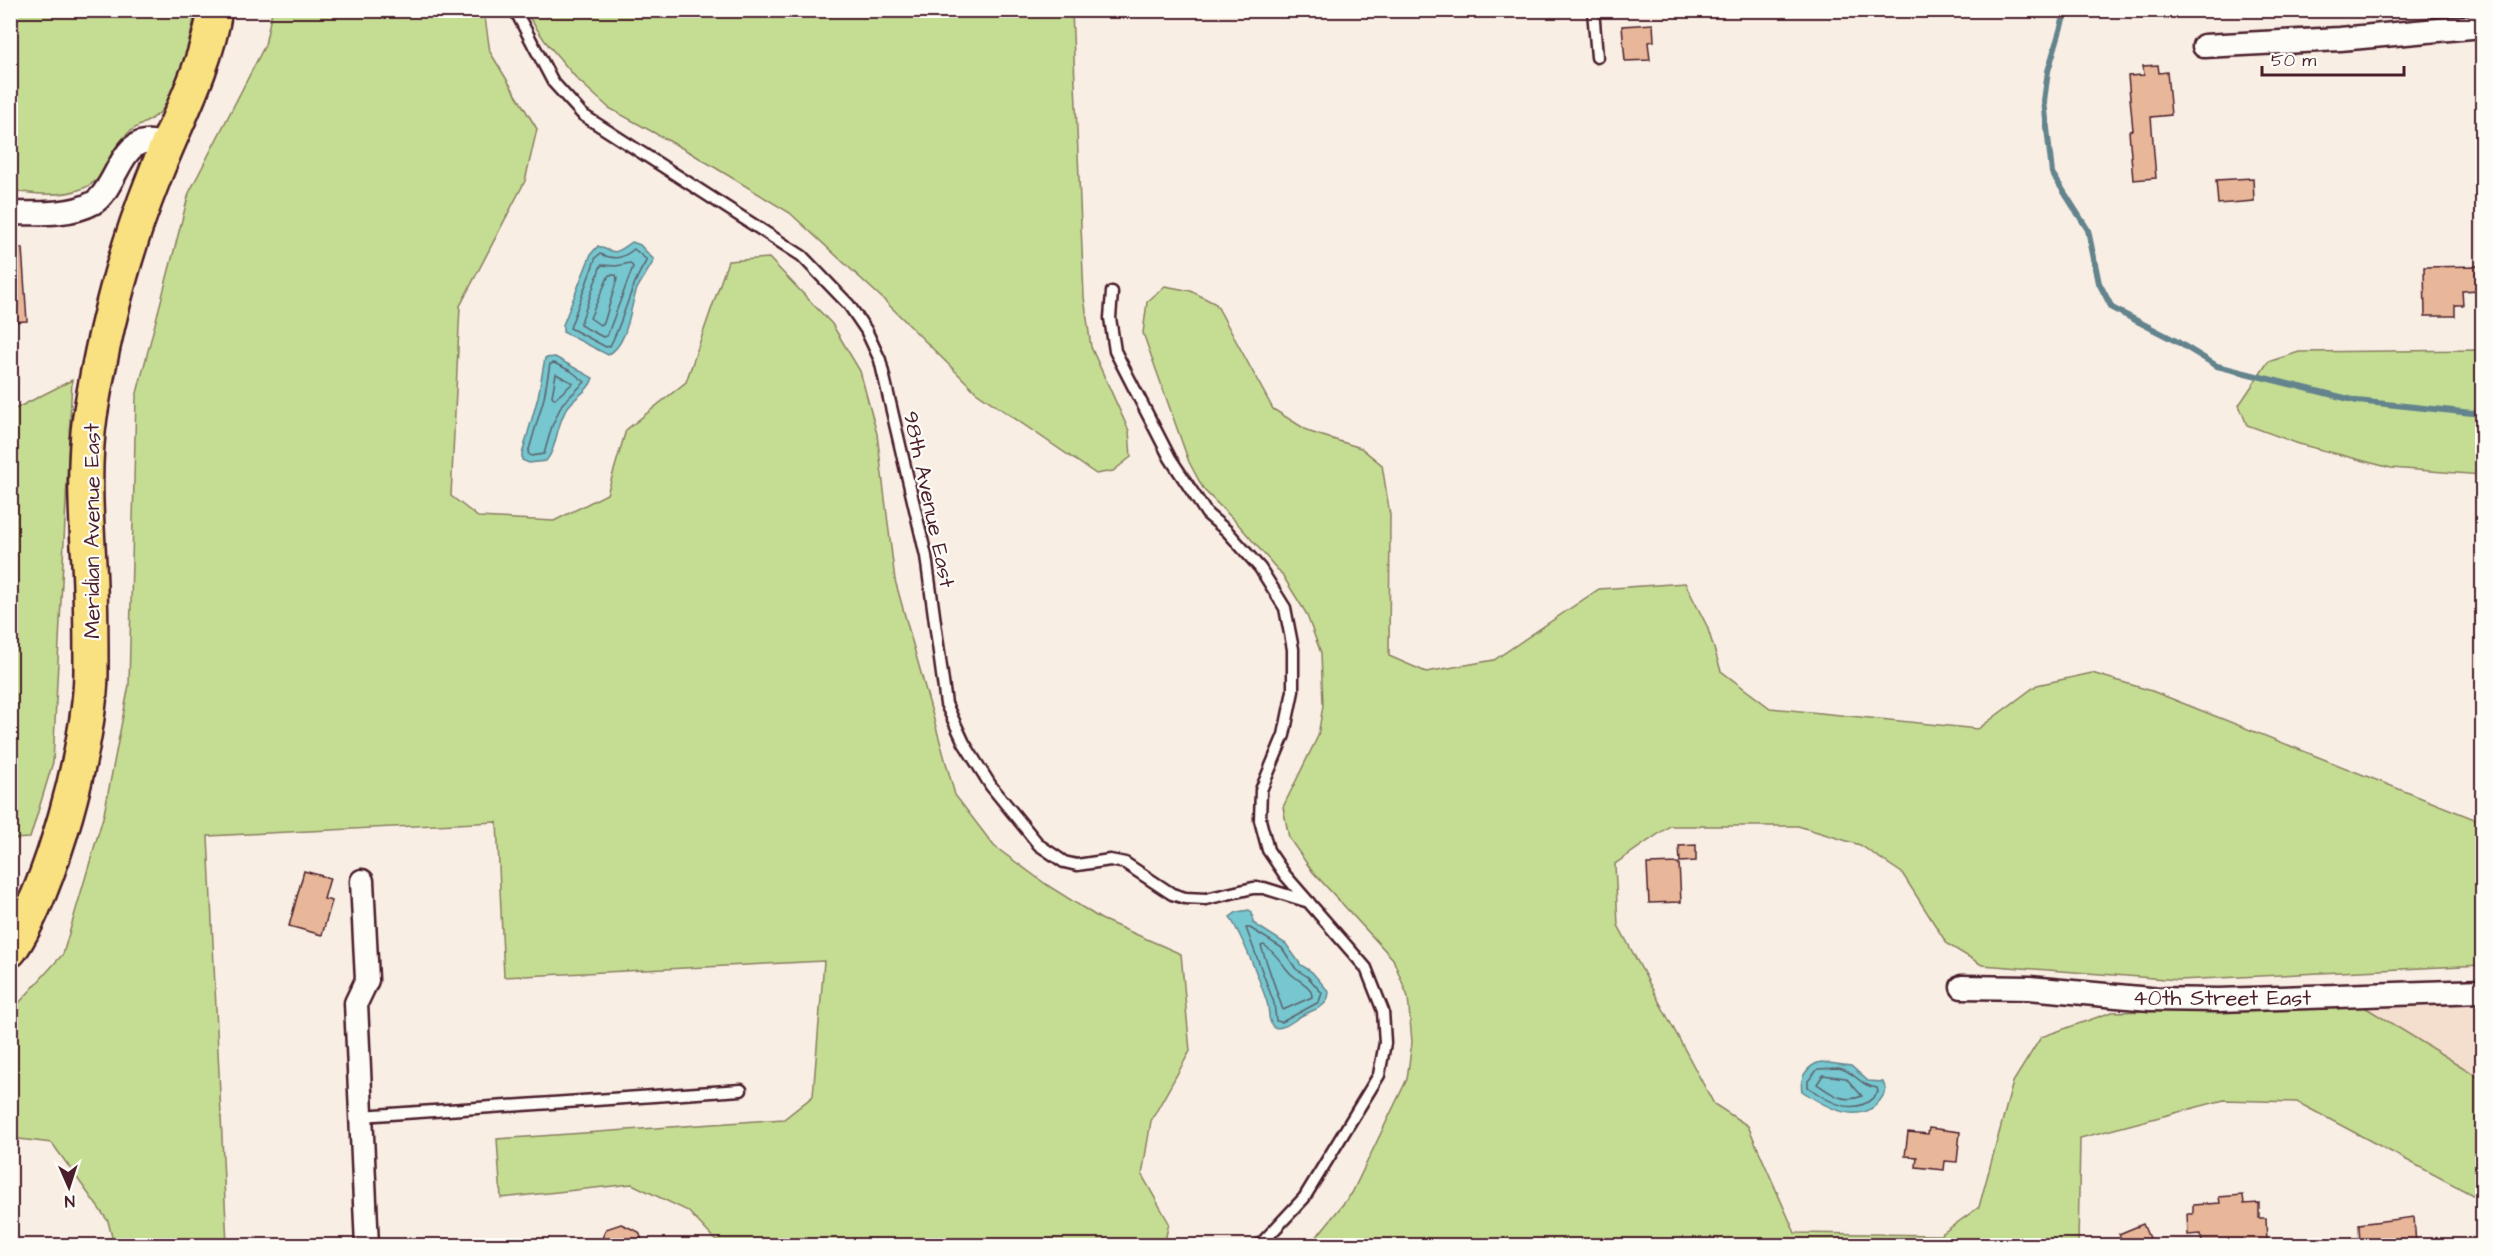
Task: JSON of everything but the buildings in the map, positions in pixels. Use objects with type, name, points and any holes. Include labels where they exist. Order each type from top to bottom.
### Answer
[{"type":"main road","name":"Meridian Avenue East","points":[[10,950],[25,928],[57,842],[83,736],[91,674],[86,532],[87,447],[90,418],[122,271],[152,182],[203,56],[215,10]]},
{"type":"street","points":[[2204,46],[2340,39],[2482,26]]},
{"type":"street","points":[[10,213],[66,210],[91,204],[101,197],[129,151],[136,145],[144,142],[168,144]]},
{"type":"street","points":[[362,881],[367,980],[356,1003],[367,1245]]},
{"type":"street","name":"40th Street East","points":[[1962,987],[2029,988],[2150,999],[2219,1000],[2482,991]]},
{"type":"lane","name":"98th Avenue East","points":[[514,10],[554,82],[583,114],[802,256],[826,280],[866,330],[880,360],[926,556],[946,704],[964,743],[991,786],[1039,845],[1064,862],[1077,865],[1110,860],[1125,863],[1172,894],[1185,898],[1206,899],[1252,888],[1264,888],[1309,902]]},
{"type":"lane","points":[[1593,10],[1597,57]]},
{"type":"lane","points":[[1112,292],[1110,318],[1116,351],[1170,458],[1207,514],[1227,531],[1260,568],[1285,608],[1293,649],[1293,691],[1284,735],[1261,790],[1260,820],[1265,843],[1275,863],[1357,957],[1373,982],[1384,1019],[1383,1059],[1379,1075],[1304,1198],[1259,1245]]},
{"type":"lane","points":[[361,1116],[741,1090]]},
{"type":"shaded area","points":[[2482,1000],[2482,1079],[2363,1006]]},
{"type":"green space","points":[[10,11],[195,11],[183,62],[168,102],[155,117],[124,137],[104,172],[95,181],[74,192],[35,194],[11,190]]},
{"type":"green space","points":[[272,11],[484,11],[490,52],[537,129],[525,181],[460,306],[451,496],[478,517],[554,521],[607,494],[626,430],[686,382],[728,261],[769,258],[832,324],[860,371],[877,434],[895,580],[955,795],[994,846],[1047,885],[1101,919],[1181,954],[1190,1051],[1151,1121],[1142,1175],[1169,1223],[1164,1245],[720,1245],[688,1211],[632,1184],[501,1198],[497,1139],[784,1119],[813,1096],[824,961],[504,977],[497,822],[208,836],[227,1245],[114,1245],[108,1221],[52,1143],[11,1138],[11,1012],[63,954],[104,814],[129,685],[136,397],[189,193],[265,45]]},
{"type":"green space","points":[[525,11],[1072,11],[1084,297],[1091,347],[1129,431],[1131,457],[1113,471],[1096,474],[976,392],[882,298],[790,213],[691,153],[609,108],[577,79],[545,41]]},
{"type":"green space","points":[[1165,286],[1191,291],[1216,304],[1273,409],[1310,432],[1361,448],[1382,465],[1390,515],[1389,656],[1426,672],[1494,660],[1599,589],[1685,583],[1707,626],[1721,671],[1770,708],[1978,729],[2037,685],[2092,673],[2152,691],[2482,822],[2482,965],[2179,980],[1982,965],[1947,944],[1902,873],[1860,845],[1798,826],[1670,826],[1615,864],[1618,925],[1714,1104],[1748,1126],[1795,1233],[1940,1235],[1979,1207],[2013,1082],[2041,1037],[2112,1012],[2363,1006],[2482,1079],[2482,1200],[2297,1102],[2224,1100],[2080,1138],[2078,1245],[1310,1245],[1352,1193],[1407,1079],[1412,1042],[1408,997],[1393,959],[1312,871],[1289,838],[1283,807],[1318,736],[1323,705],[1321,653],[1306,613],[1283,576],[1238,524],[1204,490],[1189,462],[1143,333],[1147,302]]},
{"type":"green space","points":[[2482,350],[2482,475],[2391,468],[2299,444],[2247,425],[2239,405],[2268,362],[2299,352]]},
{"type":"green space","points":[[72,380],[53,762],[30,838],[11,839],[11,411]]},
{"type":"water","points":[[632,242],[640,245],[654,260],[637,289],[624,334],[615,350],[608,355],[563,332],[563,325],[591,254],[598,246],[617,252]]},
{"type":"water","points":[[555,357],[593,378],[589,386],[564,413],[553,449],[546,461],[529,463],[522,460],[522,454],[538,397],[545,358]]},
{"type":"water","points":[[1249,910],[1252,912],[1253,923],[1286,944],[1301,965],[1312,972],[1329,992],[1326,1002],[1319,1008],[1282,1027],[1274,1028],[1272,1025],[1259,980],[1230,917],[1237,912]]},
{"type":"water","points":[[1821,1062],[1851,1066],[1868,1081],[1883,1082],[1886,1090],[1878,1103],[1869,1110],[1847,1113],[1835,1109],[1802,1091],[1805,1072]]},
{"type":"waterway","points":[[2066,10],[2048,71],[2044,101],[2052,173],[2088,230],[2099,283],[2112,308],[2176,341],[2217,366],[2357,401],[2482,414]]}]
